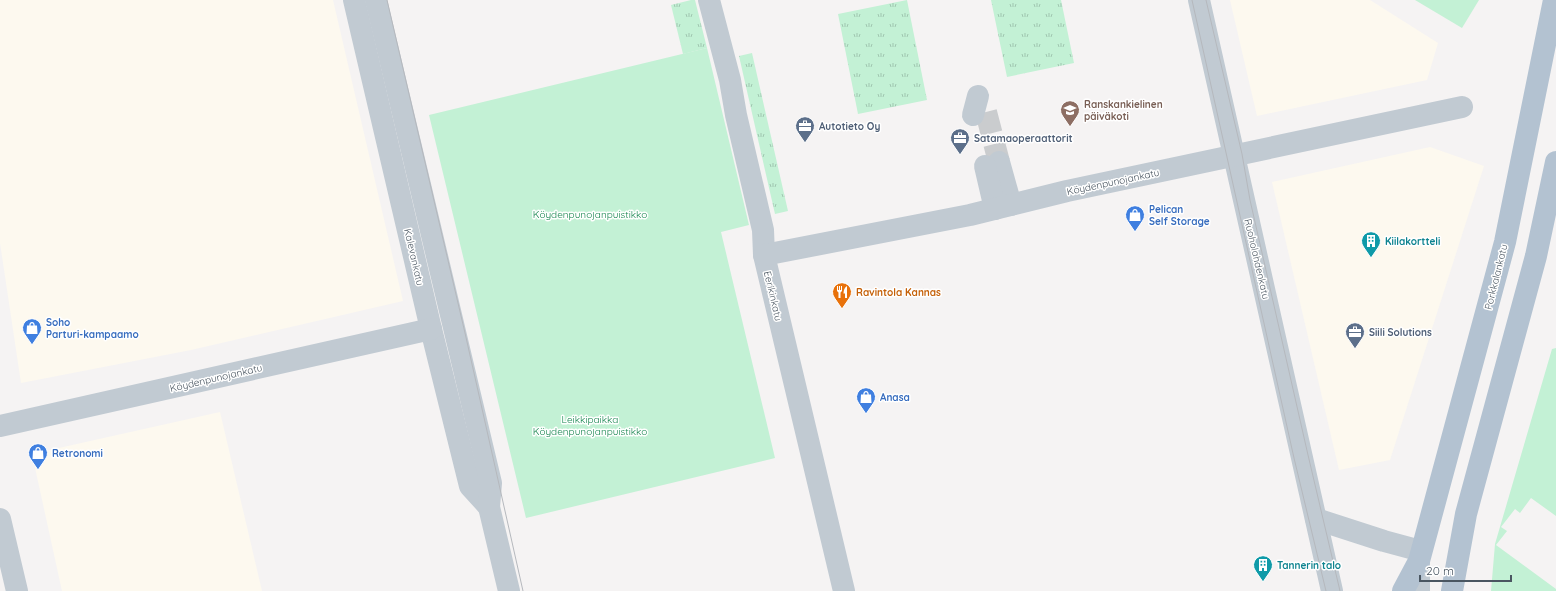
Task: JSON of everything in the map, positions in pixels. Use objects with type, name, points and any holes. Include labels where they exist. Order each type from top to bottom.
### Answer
[{"type":"main road","name":"Porkkalankatu","points":[[1420,556],[1492,295],[1516,188],[1554,0]]},
{"type":"main road","points":[[1452,591],[1466,514],[1524,304],[1556,162]]},
{"type":"main road","points":[[1403,591],[1420,556]]},
{"type":"street","name":"Kalevankatu","points":[[354,0],[431,329],[470,486],[489,507]]},
{"type":"street","name":"Kalevankatu","points":[[376,0],[491,483],[489,507],[509,591]]},
{"type":"street","name":"Eerikinkatu","points":[[709,0],[730,80],[736,115],[764,230],[764,255],[844,591]]},
{"type":"street","name":"Ruoholahdenkatu","points":[[1199,0],[1332,591]]},
{"type":"street","name":"Köydenpunojankatu","points":[[764,255],[792,251],[1003,207],[1067,191],[1462,108]]},
{"type":"street","points":[[992,164],[1003,207]]},
{"type":"street","name":"Köydenpunojankatu","points":[[0,426],[431,329]]},
{"type":"street","points":[[0,519],[16,591]]},
{"type":"street","points":[[1316,519],[1384,541],[1420,556],[1419,591]]},
{"type":"shaded area","points":[[0,0],[333,0],[403,301],[191,350],[21,383],[0,243]]},
{"type":"shaded area","points":[[1230,0],[1370,0],[1438,43],[1427,80],[1257,116]]},
{"type":"shaded area","name":"Kiilakortteli","points":[[1430,147],[1484,166],[1390,460],[1339,470],[1272,182]]},
{"type":"shaded area","points":[[220,412],[262,591],[62,591],[32,454]]},
{"type":"green space","points":[[695,0],[707,48],[683,54],[671,5]]},
{"type":"green space","points":[[907,0],[927,100],[858,114],[838,14]]},
{"type":"green space","points":[[991,0],[1061,0],[1074,63],[1007,77]]},
{"type":"green space","points":[[1415,0],[1479,0],[1462,28]]},
{"type":"green space","name":"Köydenpunojanpuistikko","points":[[707,48],[749,225],[721,232],[775,458],[526,518],[429,115]]},
{"type":"green space","points":[[752,53],[788,211],[775,214],[739,56]]},
{"type":"green space","points":[[1556,348],[1556,516],[1531,498],[1520,513],[1515,509],[1501,527],[1507,531],[1496,545],[1556,589],[1556,591],[1491,591],[1495,544],[1552,349]]},
{"type":"tunnel","points":[[986,112],[999,162]]},
{"type":"tram line","points":[[387,0],[465,333],[523,591]]},
{"type":"tram line","points":[[1192,0],[1294,458],[1326,591]]},
{"type":"tram line","points":[[1206,0],[1242,154],[1250,200],[1340,591]]},
{"type":"place","name":"Ranskankielinen päiväkoti","points":[[1070,127]]},
{"type":"place","name":"Autotieto Oy","points":[[805,143]]},
{"type":"place","name":"Satamaoperaattorit","points":[[960,155]]},
{"type":"place","name":"Pelican Self Storage","points":[[1135,232]]},
{"type":"place","name":"Kiilakortteli","points":[[1371,258]]},
{"type":"place","name":"Ravintola Kannas","points":[[842,309]]},
{"type":"place","name":"Soho Parturi-kampaamo","points":[[32,345]]},
{"type":"place","name":"Siili Solutions","points":[[1355,349]]},
{"type":"place","name":"Anasa","points":[[866,414]]},
{"type":"place","name":"Retronomi","points":[[38,470]]},
{"type":"place","name":"Tannerin talo","points":[[1263,582]]},
{"type":"park label","name":"Leikkipaikka Köydenpunojanpuistikko","points":[[590,424]]}]
